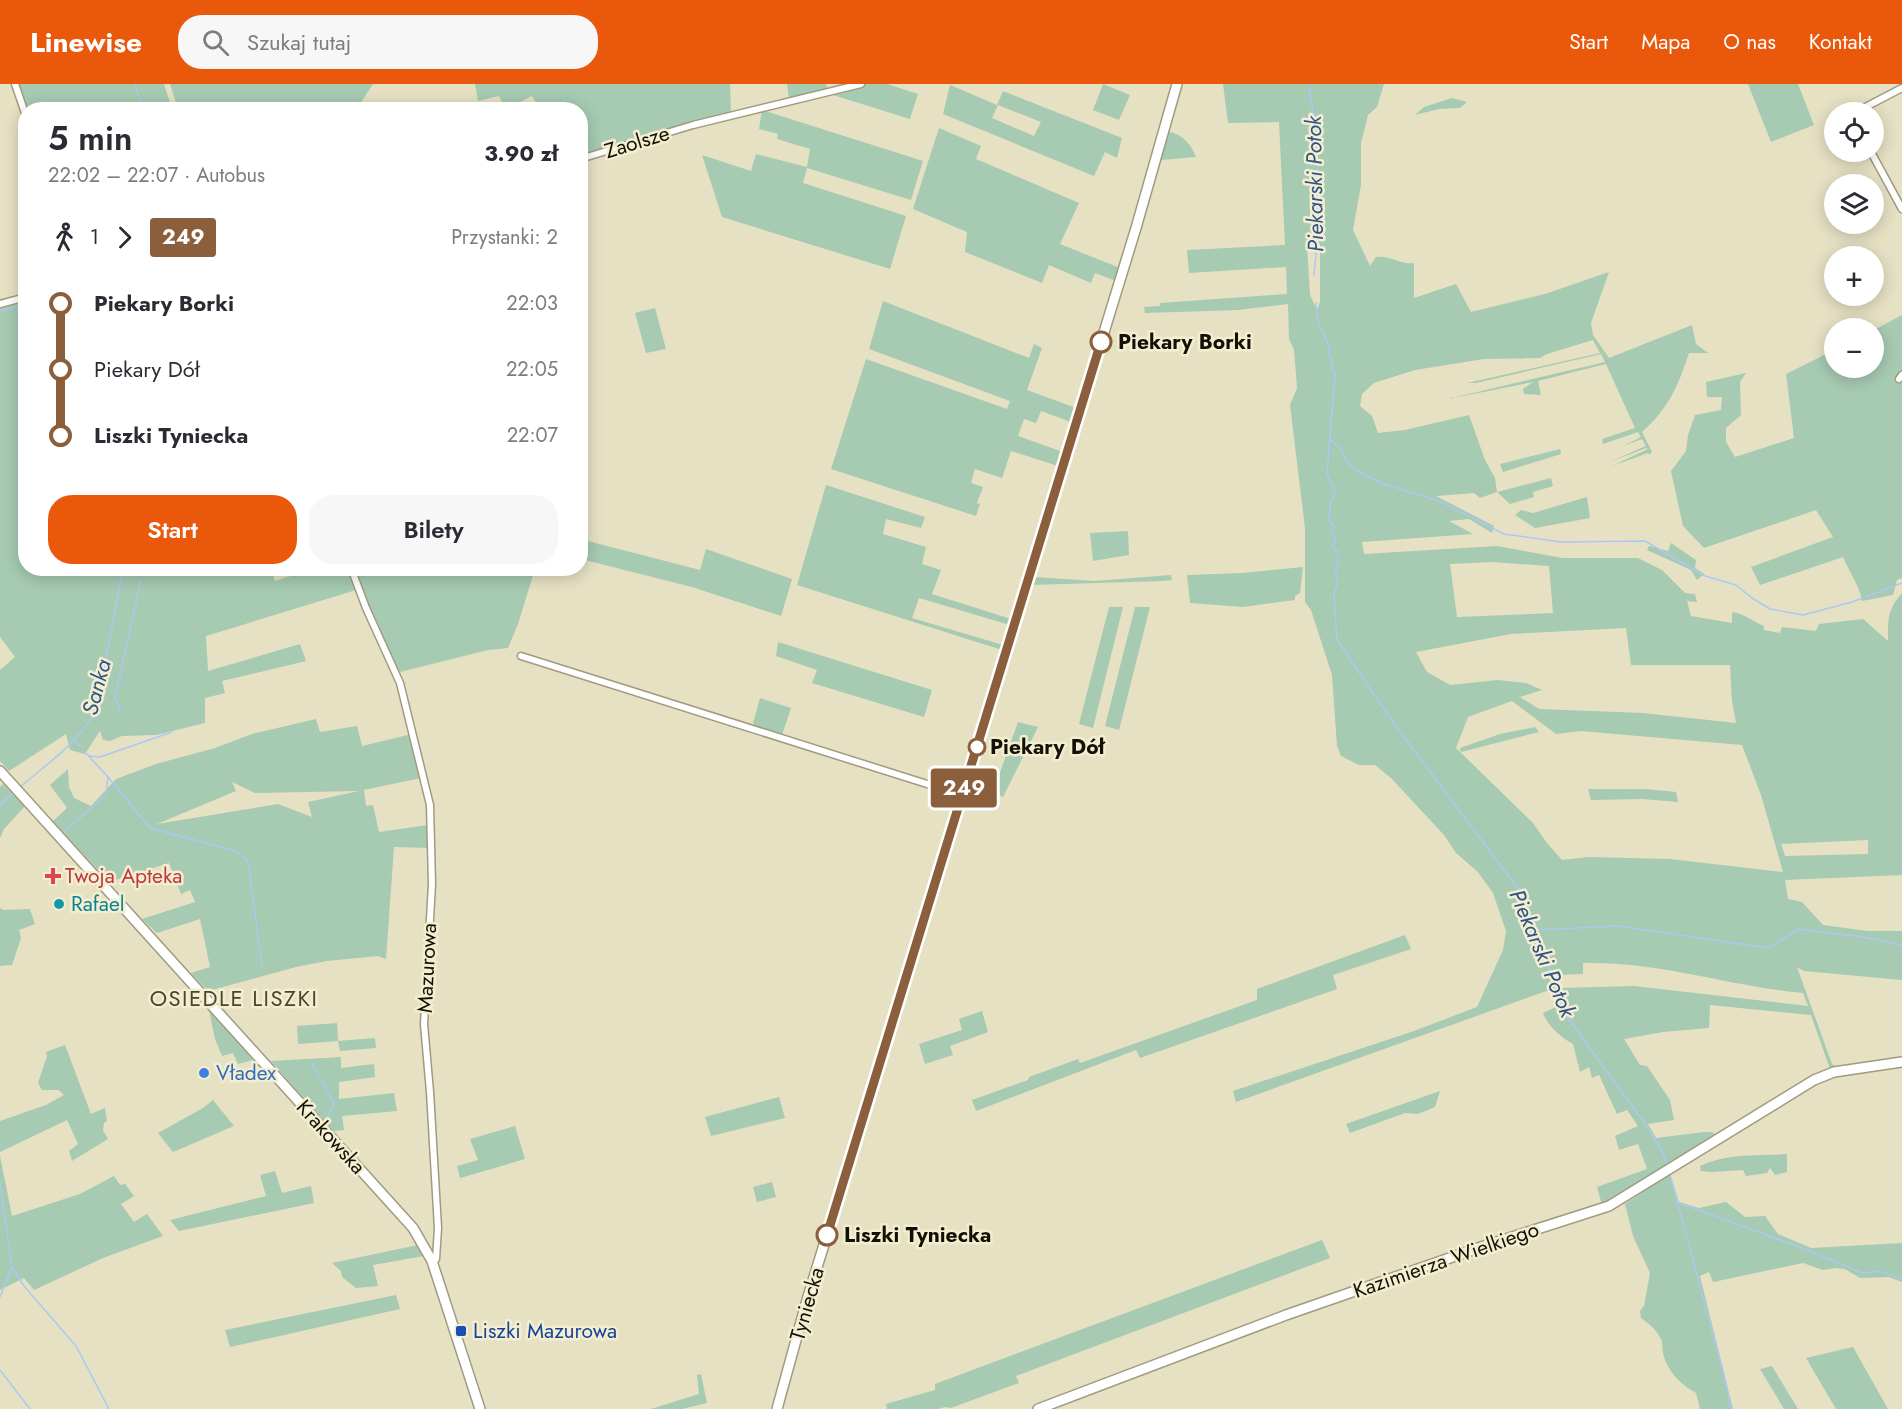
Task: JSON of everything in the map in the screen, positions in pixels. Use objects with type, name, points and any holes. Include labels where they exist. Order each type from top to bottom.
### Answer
[{"type":"street","points":[[15,84],[21,102]]},
{"type":"street","name":"Zaolsze","points":[[588,157],[693,125],[861,84]]},
{"type":"street","name":"Tyniecka","points":[[777,1409],[807,1300],[1143,207],[1177,84]]},
{"type":"street","points":[[1876,102],[1902,88]]},
{"type":"street","points":[[1876,162],[1902,209]]},
{"type":"street","points":[[0,304],[18,299]]},
{"type":"street","name":"Mazurowa","points":[[354,576],[397,676],[430,805],[432,884],[424,1024],[438,1228],[438,1251],[436,1259],[432,1261]]},
{"type":"street","points":[[521,656],[962,795]]},
{"type":"street","name":"Krakowska","points":[[0,771],[405,1218],[423,1242],[432,1261],[480,1409]]},
{"type":"street","name":"Kazimierza Wielkiego","points":[[1038,1409],[1286,1315],[1487,1245],[1609,1206],[1800,1088],[1834,1072],[1902,1062]]},
{"type":"green space","points":[[16,84],[164,84],[170,102],[23,102]]},
{"type":"green space","points":[[170,84],[373,84],[361,102],[176,102]]},
{"type":"green space","points":[[475,84],[730,84],[731,112],[588,154],[588,102],[536,102],[532,96],[520,102],[502,102],[499,96],[478,101]]},
{"type":"green space","points":[[787,84],[826,84],[828,91],[789,99]]},
{"type":"green space","points":[[867,84],[887,84],[918,94],[910,119],[833,95]]},
{"type":"green space","points":[[1103,84],[1130,95],[1119,120],[1093,110]]},
{"type":"green space","points":[[1223,84],[1384,84],[1377,107],[1368,115],[1361,143],[1361,185],[1353,230],[1370,266],[1376,257],[1414,263],[1414,298],[1456,284],[1471,312],[1545,294],[1609,272],[1591,323],[1593,335],[1609,358],[1692,325],[1696,344],[1708,353],[1689,353],[1672,396],[1642,432],[1652,452],[1649,455],[1648,453],[1612,466],[1648,449],[1607,463],[1646,446],[1642,439],[1623,446],[1641,437],[1638,432],[1603,444],[1602,439],[1635,428],[1606,364],[1538,381],[1541,395],[1524,394],[1523,389],[1533,382],[1448,399],[1605,362],[1601,354],[1476,383],[1467,383],[1600,353],[1593,340],[1540,358],[1484,359],[1415,370],[1374,383],[1362,394],[1360,406],[1372,416],[1378,433],[1405,430],[1469,415],[1485,460],[1495,478],[1497,492],[1480,498],[1474,493],[1436,496],[1494,526],[1492,533],[1469,519],[1449,521],[1473,534],[1362,542],[1364,554],[1497,546],[1563,558],[1638,558],[1662,570],[1685,593],[1695,594],[1697,602],[1687,601],[1691,616],[1732,623],[1732,612],[1764,626],[1764,630],[1780,633],[1782,627],[1816,631],[1819,624],[1863,619],[1888,641],[1889,616],[1893,605],[1902,593],[1902,875],[1785,880],[1788,899],[1802,902],[1823,925],[1868,931],[1902,931],[1902,980],[1804,971],[1797,967],[1832,1064],[1840,1069],[1830,1069],[1811,1015],[1710,1005],[1709,1028],[1663,1032],[1624,1039],[1640,1065],[1647,1066],[1670,1100],[1674,1120],[1648,1124],[1656,1138],[1704,1132],[1712,1132],[1715,1135],[1602,1205],[1597,1187],[1647,1169],[1638,1144],[1619,1150],[1615,1136],[1638,1126],[1627,1110],[1617,1114],[1599,1075],[1592,1078],[1589,1067],[1580,1072],[1573,1044],[1548,1023],[1543,1013],[1560,1005],[1552,989],[1236,1102],[1233,1091],[1414,1031],[1477,1007],[1503,950],[1506,931],[1493,893],[1478,872],[1456,853],[1444,835],[1391,778],[1375,765],[1359,765],[1341,756],[1337,746],[1332,675],[1311,610],[1305,602],[1305,528],[1290,405],[1297,388],[1294,350],[1289,339],[1288,304],[1238,310],[1145,313],[1144,307],[1160,306],[1160,303],[1287,294],[1286,267],[1189,273],[1187,250],[1285,245],[1279,122],[1228,123]],"holes":[[[1320,244],[1320,302],[1317,310],[1310,295],[1307,246]],[[1492,562],[1549,566],[1553,613],[1457,617],[1450,564]],[[1626,628],[1631,665],[1730,665],[1736,723],[1643,713],[1539,709],[1520,697],[1542,690],[1526,683],[1498,680],[1450,685],[1427,672],[1416,652],[1511,634]],[[1512,701],[1556,734],[1581,731],[1742,745],[1761,795],[1783,872],[1670,859],[1588,857],[1562,860],[1533,823],[1456,748],[1468,717]],[[1868,840],[1868,854],[1785,856],[1781,844]],[[1583,963],[1639,966],[1803,993],[1808,1006],[1634,986],[1561,988],[1559,975],[1583,974]]]},
{"type":"green space","points":[[1748,84],[1798,84],[1814,125],[1771,142]]},
{"type":"green space","points":[[950,85],[997,105],[1003,91],[1122,138],[1117,158],[1105,152],[1094,176],[943,114]],"holes":[[[998,105],[1041,122],[1034,136],[992,118]]]},
{"type":"green space","points":[[1452,98],[1467,102],[1460,108],[1439,109],[1415,115],[1424,107]]},
{"type":"green space","points":[[762,110],[923,161],[911,200],[807,168],[803,183],[906,216],[890,269],[722,217],[702,155],[751,171],[756,154],[807,167],[810,149],[777,139],[778,134],[759,129]]},
{"type":"green space","points":[[939,128],[981,146],[976,159],[1079,203],[1060,244],[1120,268],[1116,281],[1095,273],[1091,283],[1049,265],[1042,283],[965,252],[967,232],[913,209]]},
{"type":"green space","points":[[1169,132],[1186,140],[1196,157],[1161,160]]},
{"type":"green space","points":[[883,301],[1029,358],[1034,344],[1042,348],[1027,390],[1076,408],[1071,422],[1041,411],[1036,423],[1024,419],[1018,436],[1063,452],[1058,466],[1011,451],[1002,478],[975,469],[971,483],[983,487],[977,503],[980,504],[976,516],[831,469],[866,359],[1007,409],[1010,401],[869,349]]},
{"type":"green space","points":[[18,302],[18,576],[273,576],[275,581],[290,576],[351,576],[356,590],[206,636],[208,671],[300,644],[306,661],[222,681],[225,693],[205,698],[205,723],[156,735],[122,736],[110,741],[103,740],[100,731],[85,754],[70,750],[66,734],[9,771],[0,761],[0,670],[15,657],[0,637],[0,308]]},
{"type":"green space","points":[[655,308],[666,349],[646,353],[635,313]]},
{"type":"green space","points":[[1902,315],[1902,578],[1897,580],[1893,595],[1862,601],[1857,584],[1843,557],[1760,585],[1751,567],[1833,537],[1816,510],[1704,548],[1683,526],[1671,471],[1686,451],[1688,435],[1695,415],[1721,410],[1722,397],[1707,397],[1706,382],[1746,373],[1740,382],[1741,415],[1726,428],[1726,442],[1735,457],[1794,438],[1786,374],[1824,355],[1824,378],[1884,378],[1884,325]]},
{"type":"green space","points":[[1560,449],[1561,454],[1503,472],[1500,464]]},
{"type":"green space","points":[[1551,478],[1553,486],[1533,492],[1534,497],[1510,504],[1497,492]]},
{"type":"green space","points":[[826,485],[925,517],[921,528],[886,519],[883,534],[926,547],[922,564],[941,570],[932,594],[1011,619],[1010,625],[919,598],[912,618],[1003,645],[1002,650],[797,585]]},
{"type":"green space","points":[[1587,497],[1590,518],[1535,528],[1515,515],[1521,510],[1533,513]]},
{"type":"green space","points":[[1128,531],[1129,555],[1093,561],[1090,533]]},
{"type":"green space","points":[[588,541],[700,570],[706,549],[792,579],[781,616],[692,587],[588,561]]},
{"type":"green space","points":[[1671,543],[1696,560],[1695,568],[1704,574],[1697,580],[1691,570],[1647,550],[1649,546],[1668,551]]},
{"type":"green space","points":[[1303,567],[1300,593],[1295,596],[1295,600],[1243,607],[1190,603],[1187,575]]},
{"type":"green space","points":[[1171,575],[1172,580],[1162,581],[1031,585],[1033,577],[1095,581]]},
{"type":"green space","points":[[357,576],[533,576],[508,648],[488,650],[400,672],[382,639]]},
{"type":"green space","points":[[1109,607],[1123,607],[1093,728],[1079,724]]},
{"type":"green space","points":[[1135,607],[1150,607],[1119,730],[1105,726]]},
{"type":"green space","points":[[778,642],[932,690],[924,717],[812,683],[817,670],[776,656]]},
{"type":"green space","points":[[760,698],[791,708],[782,735],[756,727],[753,723]]},
{"type":"green space","points":[[316,719],[320,732],[357,726],[362,746],[408,735],[421,778],[364,790],[366,806],[373,805],[379,832],[428,825],[430,848],[394,847],[386,959],[378,956],[327,961],[208,991],[191,973],[210,967],[200,919],[157,933],[142,919],[195,902],[190,890],[181,894],[169,863],[109,882],[53,821],[67,808],[50,785],[68,769],[69,787],[74,798],[91,806],[116,779],[252,734]],"holes":[[[232,782],[255,793],[359,791],[308,802],[312,817],[278,804],[157,824],[236,791]]]},
{"type":"green space","points":[[1018,722],[1038,727],[1003,797],[993,792]]},
{"type":"green space","points":[[1535,727],[1539,732],[1461,752],[1460,748],[1500,734]]},
{"type":"green space","points":[[3,784],[25,806],[4,829],[0,838],[0,787]]},
{"type":"green space","points":[[1588,789],[1645,789],[1676,792],[1678,802],[1642,799],[1591,800]]},
{"type":"green space","points":[[0,908],[3,910],[30,909],[35,924],[19,930],[21,938],[12,965],[0,966]]},
{"type":"green space","points":[[1405,935],[1411,949],[1333,975],[1337,989],[1140,1058],[1136,1050],[976,1111],[972,1100],[1078,1059],[1080,1063],[1257,1000],[1257,989]]},
{"type":"green space","points":[[209,1010],[253,1060],[238,1064],[233,1053],[222,1056],[215,1039]]},
{"type":"green space","points":[[982,1011],[988,1032],[950,1046],[953,1055],[925,1064],[919,1044],[962,1030],[959,1019]]},
{"type":"green space","points":[[337,1023],[338,1041],[298,1044],[297,1026]]},
{"type":"green space","points":[[375,1038],[376,1048],[340,1051],[338,1041]]},
{"type":"green space","points":[[65,1045],[91,1114],[105,1108],[107,1121],[104,1123],[103,1130],[108,1139],[72,1161],[69,1151],[78,1144],[67,1120],[0,1152],[0,1121],[46,1105],[64,1095],[59,1090],[42,1090],[38,1083],[47,1056],[46,1052]]},
{"type":"green space","points":[[341,1057],[341,1068],[374,1064],[375,1077],[339,1082],[339,1099],[394,1093],[397,1111],[342,1116],[344,1130],[333,1131],[271,1061]]},
{"type":"green space","points":[[1440,1091],[1435,1107],[1418,1114],[1405,1113],[1350,1133],[1346,1124]]},
{"type":"green space","points":[[779,1097],[785,1118],[711,1136],[705,1117]]},
{"type":"green space","points":[[213,1100],[234,1126],[173,1152],[158,1133]]},
{"type":"green space","points":[[515,1126],[525,1159],[460,1178],[457,1166],[478,1160],[470,1139]]},
{"type":"green space","points":[[1787,1154],[1787,1172],[1775,1175],[1770,1168],[1767,1173],[1746,1176],[1743,1170],[1701,1171],[1700,1166],[1732,1157]]},
{"type":"green space","points":[[0,1156],[12,1216],[80,1194],[114,1176],[120,1185],[125,1184],[134,1196],[121,1204],[134,1222],[147,1214],[163,1236],[103,1258],[34,1290],[24,1278],[0,1290]]},
{"type":"green space","points":[[275,1171],[282,1193],[311,1186],[314,1203],[179,1231],[170,1220],[266,1196],[260,1175]]},
{"type":"green space","points":[[1670,1174],[1679,1202],[1699,1208],[1726,1202],[1745,1217],[1765,1216],[1778,1234],[1811,1248],[1902,1243],[1902,1282],[1889,1277],[1860,1278],[1845,1269],[1823,1270],[1803,1263],[1713,1282],[1709,1272],[1700,1276],[1733,1409],[1700,1409],[1696,1393],[1671,1371],[1659,1336],[1641,1318],[1640,1311],[1644,1306],[1650,1273],[1633,1236],[1625,1204]]},
{"type":"green space","points":[[772,1182],[776,1197],[757,1202],[753,1187]]},
{"type":"green space","points":[[1322,1240],[1330,1258],[1016,1376],[1019,1383],[951,1408],[887,1409],[886,1404],[935,1390],[935,1384]]},
{"type":"green space","points":[[418,1245],[424,1256],[373,1265],[378,1286],[356,1288],[342,1277],[341,1271],[332,1263]]},
{"type":"green space","points":[[396,1295],[400,1309],[230,1347],[225,1330]]},
{"type":"green space","points":[[1853,1347],[1888,1409],[1836,1409],[1806,1358]]},
{"type":"green space","points":[[1772,1366],[1798,1409],[1784,1409],[1760,1369]]},
{"type":"green space","points":[[701,1374],[707,1403],[682,1409],[651,1409],[699,1394],[697,1375]]},
{"type":"waterway","name":"Sanka","points":[[135,84],[141,102]]},
{"type":"waterway","name":"Piekarski Potok","points":[[1309,84],[1317,143],[1318,233],[1314,275]]},
{"type":"waterway","name":"Piekarski Potok","points":[[1316,303],[1318,322],[1329,346],[1329,355],[1333,362],[1331,369],[1335,373],[1327,473],[1335,493],[1330,505],[1329,521],[1334,526],[1331,533],[1336,538],[1332,547],[1339,552],[1335,560],[1339,565],[1335,573],[1338,581],[1334,594],[1337,640],[1388,715]]},
{"type":"waterway","points":[[0,311],[18,306]]},
{"type":"waterway","points":[[1329,438],[1340,448],[1349,464],[1356,470],[1381,483],[1442,502],[1504,534],[1561,542],[1645,541],[1705,576],[1736,585],[1770,609],[1803,615],[1852,602],[1902,583]]},
{"type":"waterway","name":"Sanka","points":[[19,788],[73,741],[91,719],[97,706],[121,576]]},
{"type":"waterway","points":[[118,712],[119,707],[115,698],[141,580]]},
{"type":"waterway","name":"Piekarski Potok","points":[[1390,718],[1520,891],[1568,1018],[1648,1128],[1663,1153],[1667,1165]]},
{"type":"waterway","points":[[90,756],[100,757],[172,732]]},
{"type":"waterway","points":[[74,741],[80,746]]},
{"type":"waterway","points":[[63,833],[106,795],[108,777],[85,752]]},
{"type":"waterway","points":[[108,777],[150,828],[236,851],[248,861],[262,967]]},
{"type":"waterway","name":"Sanka","points":[[0,805],[13,793]]},
{"type":"waterway","points":[[1536,930],[1618,926],[1768,948],[1799,929],[1864,937],[1902,945]]},
{"type":"waterway","points":[[312,1063],[334,1104],[327,1118]]},
{"type":"waterway","name":"Piekarski Potok","points":[[1670,1175],[1724,1375],[1731,1409]]},
{"type":"waterway","points":[[0,1183],[12,1267],[24,1286],[76,1346],[109,1409]]},
{"type":"waterway","points":[[1678,1204],[1794,1245],[1863,1273],[1879,1271],[1902,1279]]},
{"type":"waterway","points":[[0,1297],[12,1267]]},
{"type":"waterway","points":[[0,1370],[30,1409]]},
{"type":"bus line","name":"249","points":[[827,1235],[1101,342]]},
{"type":"place","name":"Piekary Borki","points":[[1101,342]]},
{"type":"place","name":"Piekary Dół","points":[[977,747]]},
{"type":"place","name":"Twoja Apteka","points":[[53,876]]},
{"type":"place","name":"Rafael","points":[[59,904]]},
{"type":"place","name":"Vładex","points":[[204,1073]]},
{"type":"place","name":"Liszki Tyniecka","points":[[827,1235]]},
{"type":"place","name":"Liszki Mazurowa","points":[[461,1331]]},
{"type":"district","name":"OSIEDLE LISZKI","points":[[234,998]]}]
